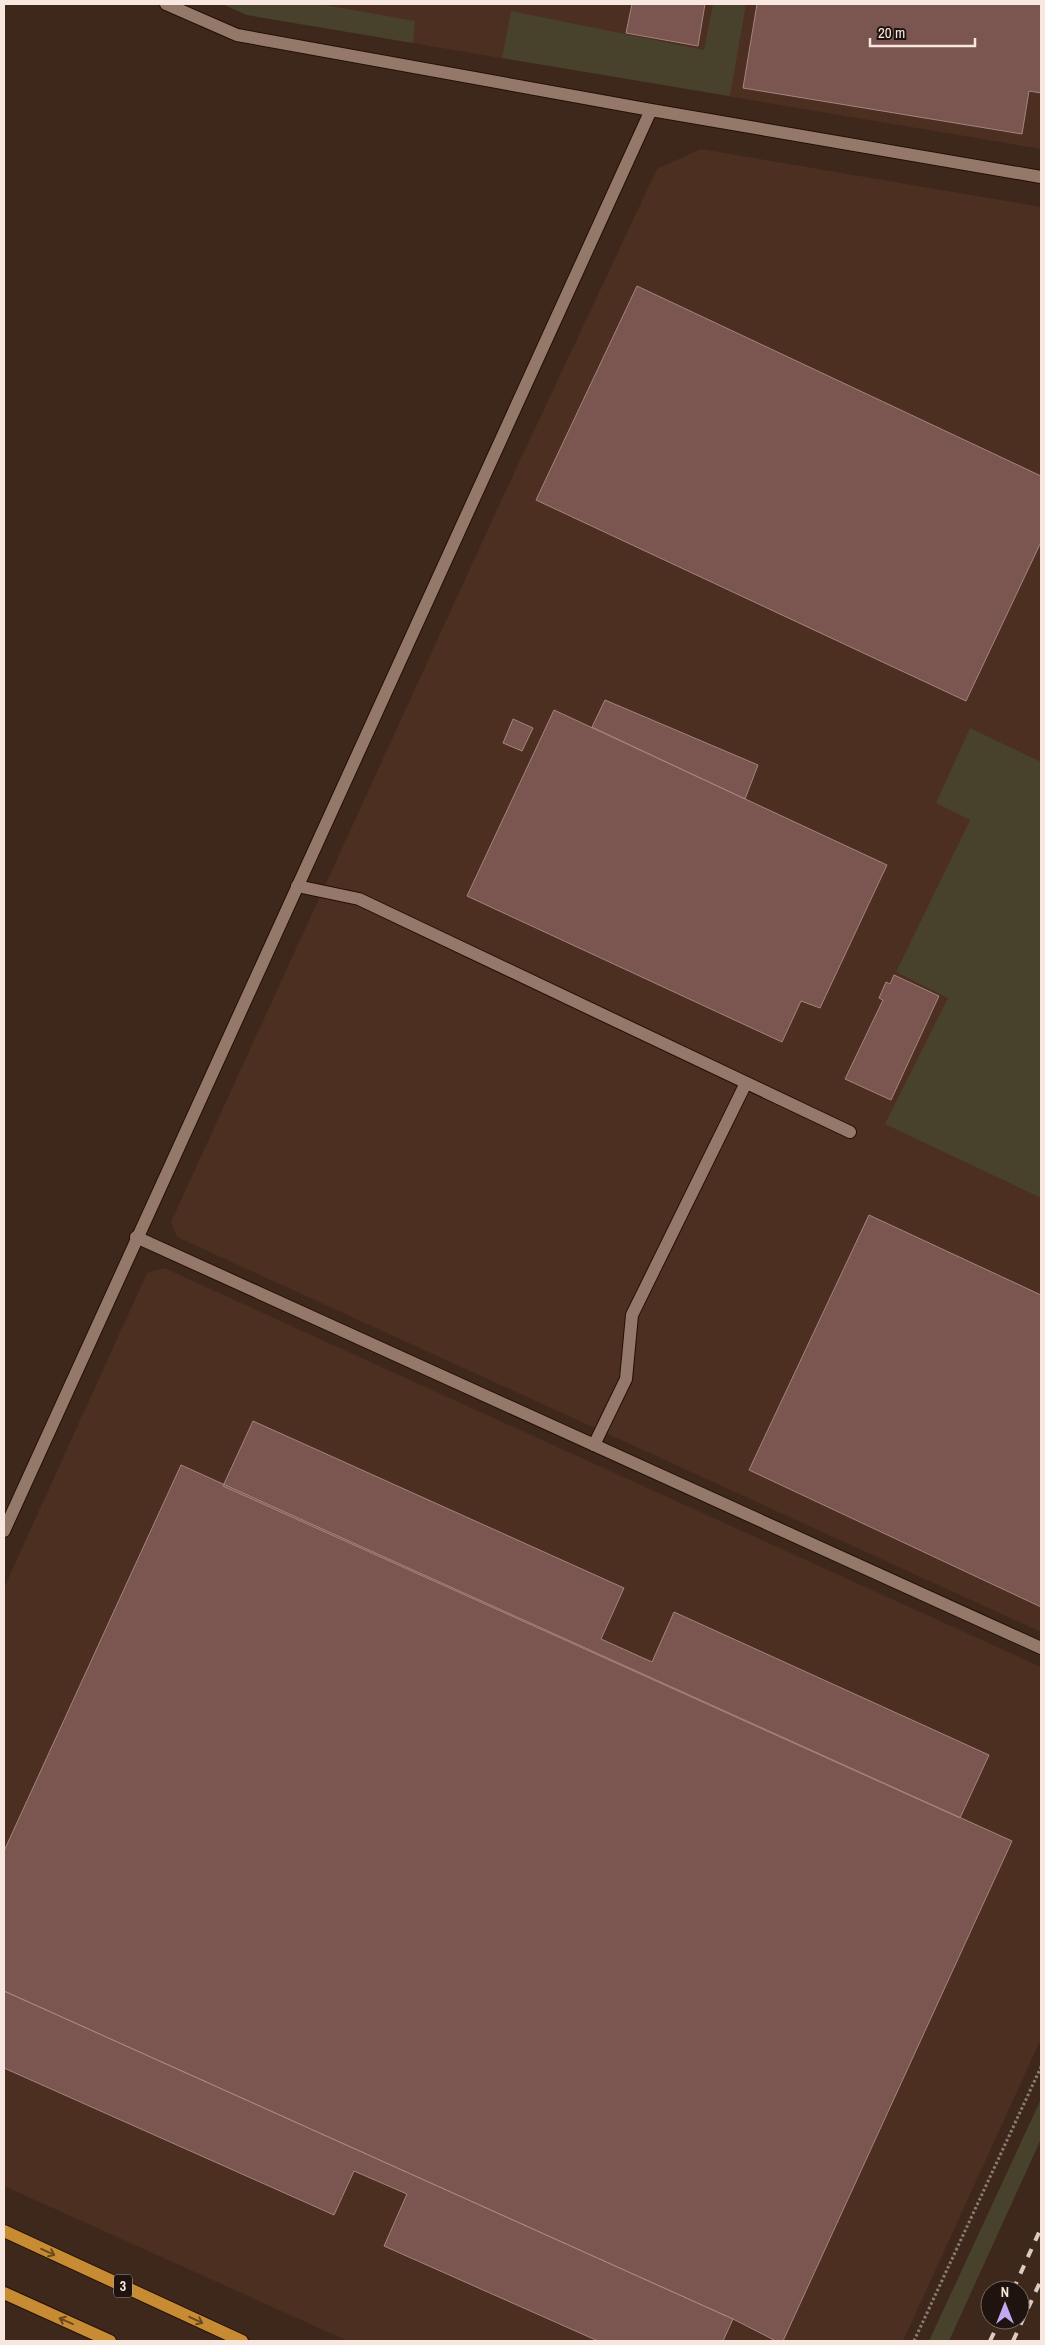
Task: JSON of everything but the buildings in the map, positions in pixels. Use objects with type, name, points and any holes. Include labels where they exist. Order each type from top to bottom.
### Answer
[{"type":"main road","name":"3","points":[[4,2231],[242,2341]]},
{"type":"main road","points":[[4,2293],[110,2341]]},
{"type":"street","points":[[166,4],[237,35],[651,110],[1041,177]]},
{"type":"street","points":[[4,1531],[651,110]]},
{"type":"street","points":[[297,886],[359,899],[850,1132]]},
{"type":"street","points":[[594,1445],[626,1379],[632,1315],[746,1083]]},
{"type":"street","points":[[136,1238],[1041,1648]]},
{"type":"path","points":[[914,2341],[1041,2068]]},
{"type":"shaded area","points":[[222,4],[1041,4],[1041,149],[247,15]]},
{"type":"shaded area","points":[[222,4],[319,4],[415,21],[413,43],[247,15]]},
{"type":"shaded area","points":[[713,4],[746,4],[730,96],[502,58],[511,11],[704,50]]},
{"type":"shaded area","points":[[701,149],[1041,207],[1041,1632],[177,1237],[171,1222],[501,501],[657,169]]},
{"type":"shaded area","points":[[970,728],[1041,762],[1041,1198],[885,1124],[948,998],[896,972],[970,820],[936,803]]},
{"type":"shaded area","points":[[164,1268],[1041,1667],[1041,2039],[903,2341],[348,2341],[4,2186],[4,1588],[147,1273]]},
{"type":"shaded area","points":[[1041,2099],[1041,2139],[949,2341],[929,2341]]},
{"type":"railway","points":[[1018,2280],[1041,2228]]},
{"type":"railway","points":[[1013,2341],[1041,2280]]},
{"type":"railway","points":[[990,2341],[995,2330]]}]
